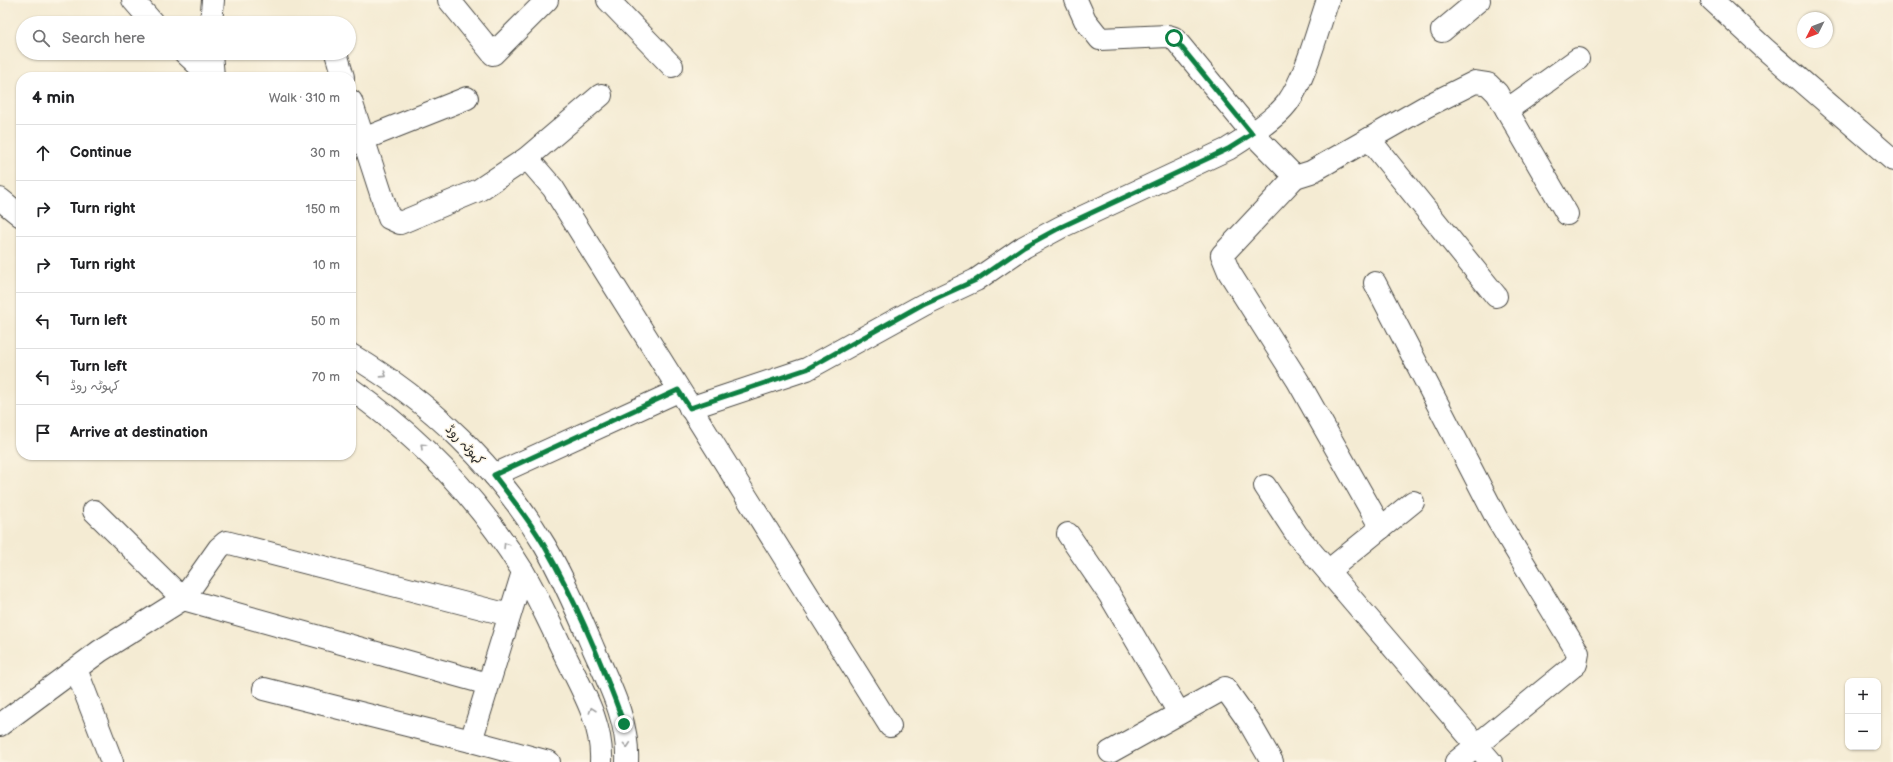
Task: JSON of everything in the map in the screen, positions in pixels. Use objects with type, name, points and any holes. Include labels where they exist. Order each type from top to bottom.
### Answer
[{"type":"street","points":[[133,0],[147,16]]},
{"type":"street","points":[[212,16],[213,0]]},
{"type":"street","points":[[449,0],[493,54],[547,0]]},
{"type":"street","points":[[608,0],[672,66]]},
{"type":"street","points":[[1076,0],[1085,20],[1100,39],[1168,36],[1174,38],[1252,134],[1295,177]]},
{"type":"street","points":[[494,475],[684,399],[807,369],[923,304],[976,280],[1024,247],[1061,227],[1228,149],[1252,134],[1287,104],[1298,86],[1328,0]]},
{"type":"street","points":[[1442,31],[1479,0]]},
{"type":"street","points":[[1712,0],[1893,160]]},
{"type":"street","points":[[1507,110],[1578,59]]},
{"type":"street","points":[[193,60],[206,72]]},
{"type":"street","points":[[212,60],[212,72]]},
{"type":"street","points":[[338,60],[342,72]]},
{"type":"street","points":[[1381,528],[1298,381],[1229,272],[1222,255],[1295,177],[1311,172],[1475,82],[1488,84],[1497,93],[1567,214]]},
{"type":"street","points":[[467,98],[357,141],[389,218],[400,223],[479,190],[527,158],[601,95]]},
{"type":"street","points":[[1369,139],[1496,296]]},
{"type":"street","points":[[527,158],[552,188],[890,726]]},
{"type":"street","points":[[0,199],[16,212]]},
{"type":"street","points":[[1375,283],[1497,519],[1578,653],[1576,664],[1456,762]]},
{"type":"street","name":"کہوٹہ روڈ","points":[[356,358],[391,380],[433,413],[468,446],[494,475],[524,514],[545,547],[576,609],[615,698],[624,724],[627,743],[627,762]]},
{"type":"street","points":[[356,392],[381,410],[412,436],[447,470],[500,536],[523,572],[589,703],[598,729],[601,747],[601,762]]},
{"type":"street","points":[[1264,486],[1297,535],[1491,762]]},
{"type":"street","points":[[1328,571],[1413,502]]},
{"type":"street","points":[[94,511],[183,599],[488,684]]},
{"type":"street","points":[[1068,534],[1109,594],[1179,713]]},
{"type":"street","points":[[0,725],[100,651],[183,599],[219,548],[226,542],[509,615]]},
{"type":"street","points":[[470,741],[523,572]]},
{"type":"street","points":[[76,669],[112,762]]},
{"type":"street","points":[[1110,752],[1225,688],[1249,722],[1272,762]]},
{"type":"street","points":[[264,689],[549,762]]},
{"type":"route","points":[[624,724],[615,698],[576,609],[545,547],[524,514],[494,475],[678,390],[690,408],[807,369],[923,304],[976,280],[1024,247],[1061,227],[1228,149],[1252,134],[1174,38]]}]
